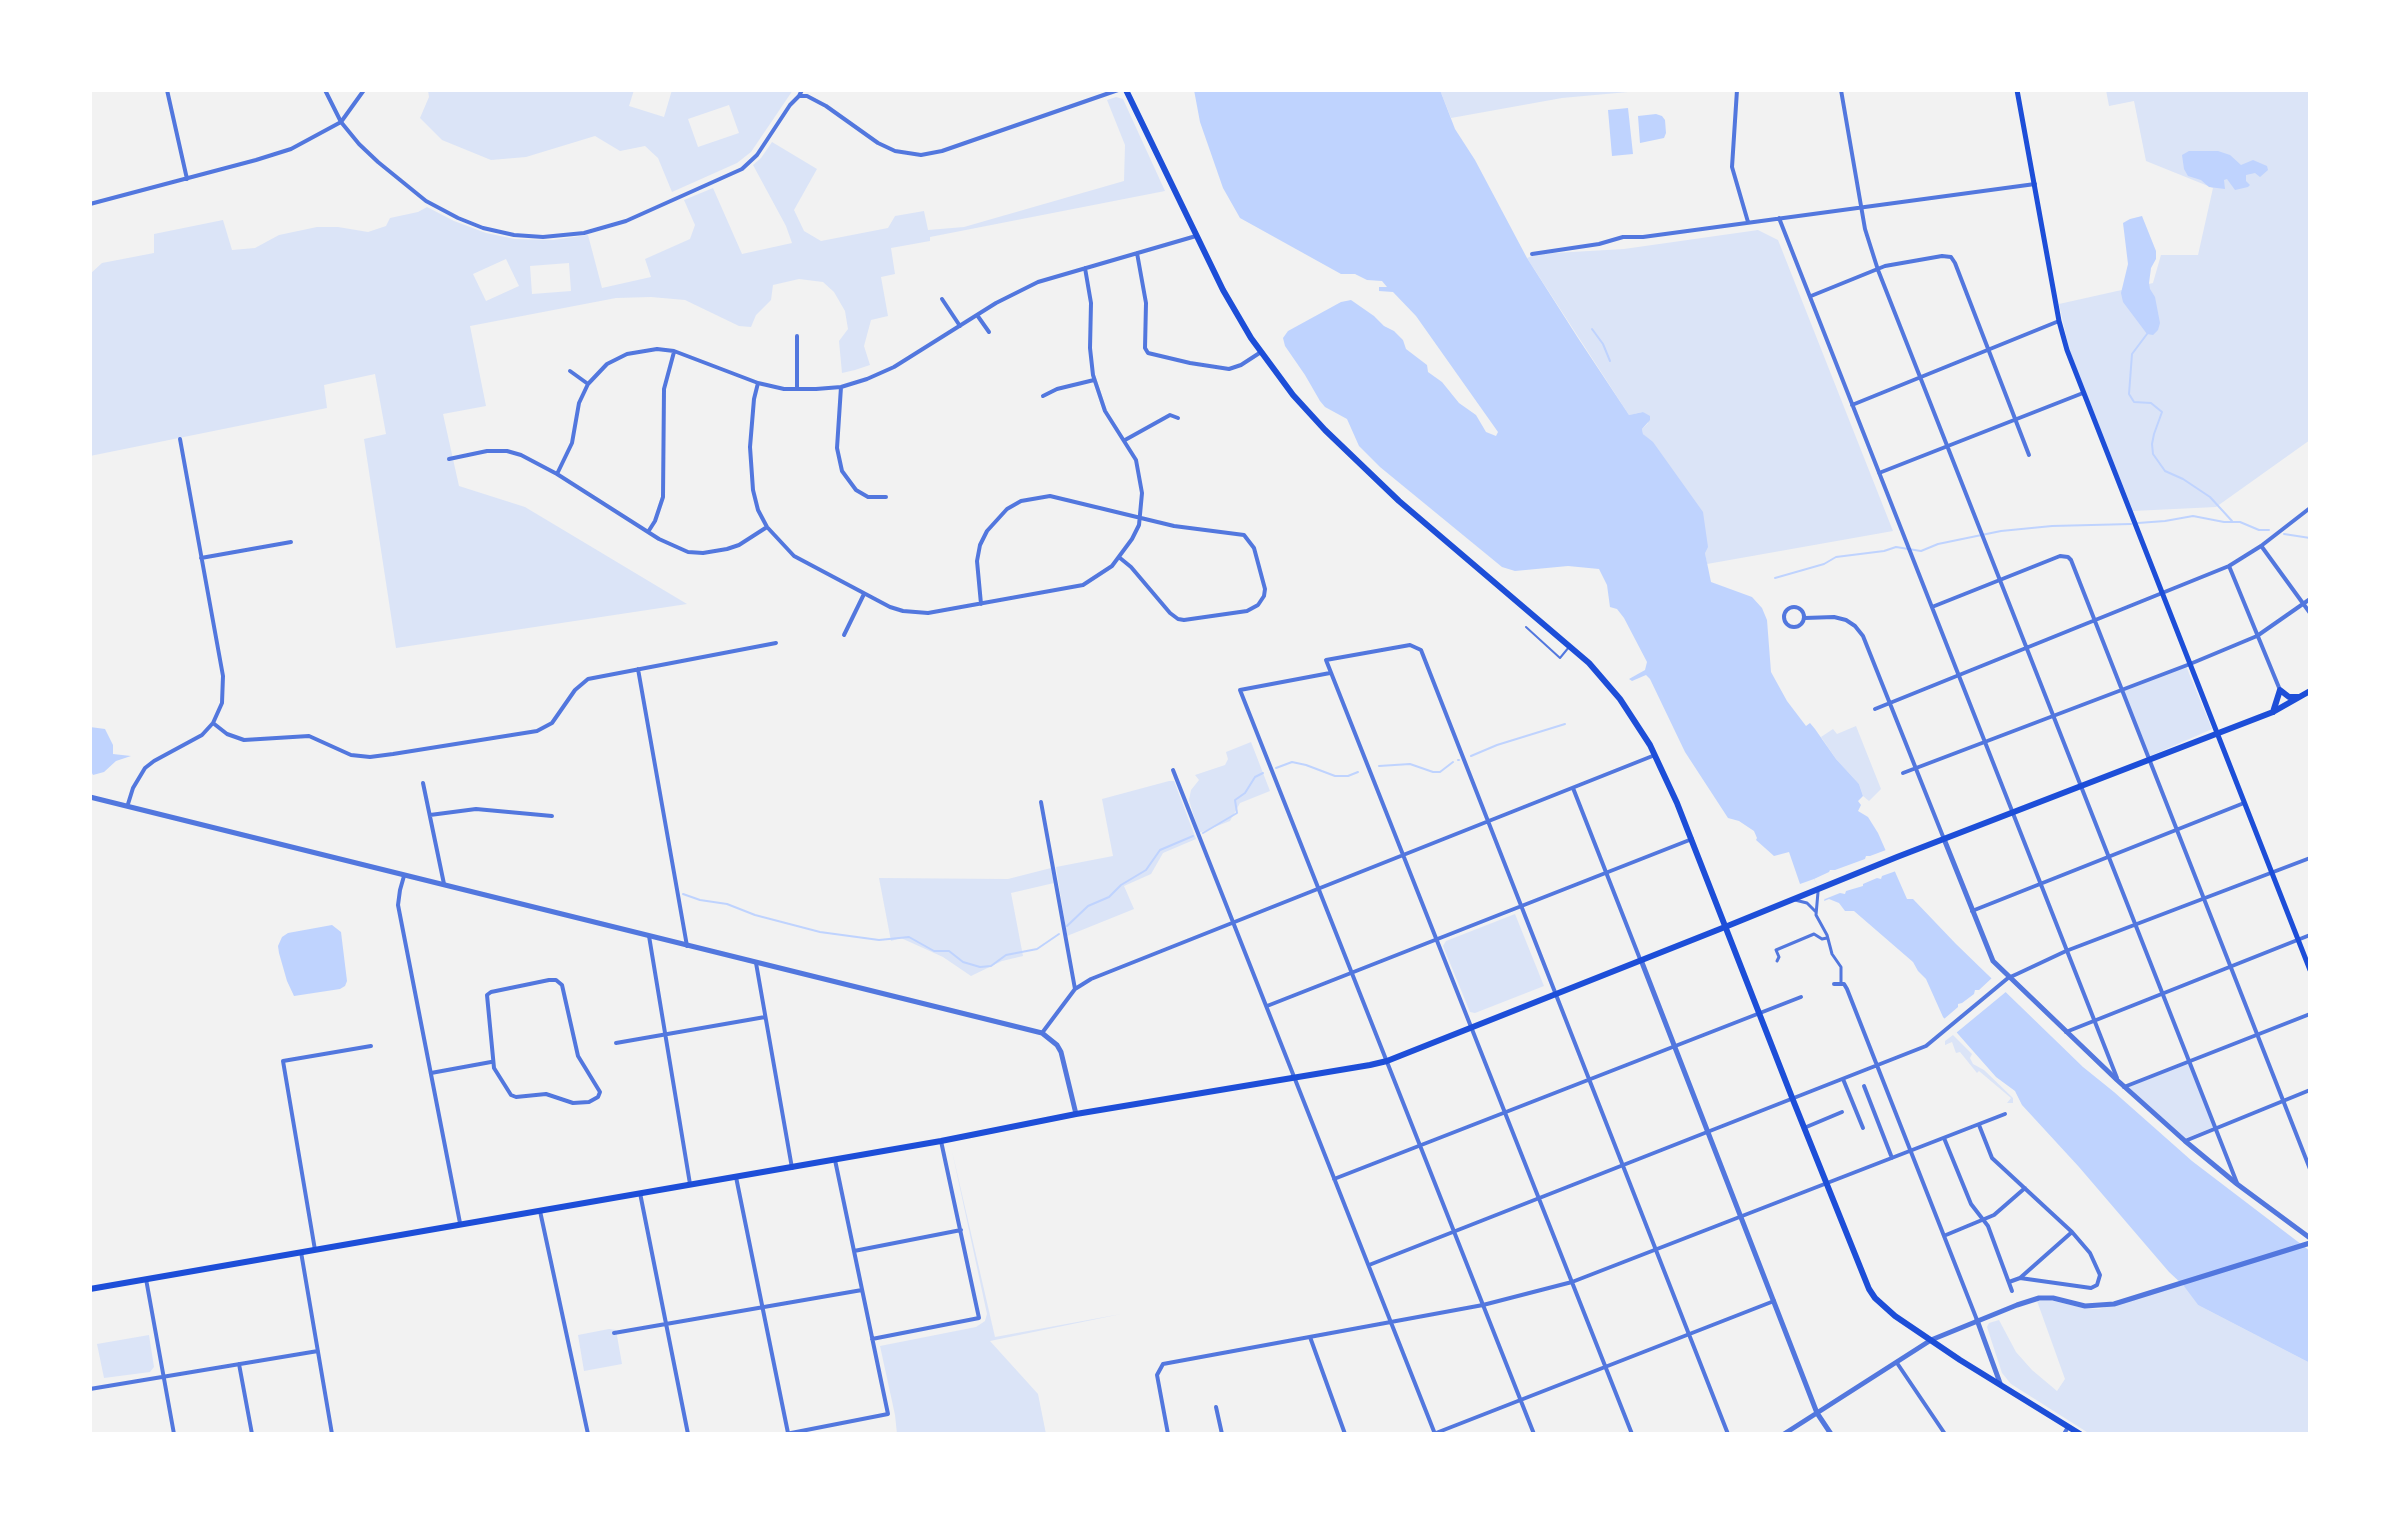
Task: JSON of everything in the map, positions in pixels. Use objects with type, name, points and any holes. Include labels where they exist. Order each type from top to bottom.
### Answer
[{"type":"main road","points":[[1126,90],[1223,290],[1261,352],[1293,395],[1362,467],[1598,672],[1620,699],[1656,755],[1869,1289],[1888,1310],[1931,1340],[2080,1434]]},
{"type":"main road","points":[[2017,90],[2067,350],[2310,970]]},
{"type":"main road","points":[[2273,712],[2280,690],[2289,697],[2300,697]]},
{"type":"main road","points":[[90,1289],[1387,1061],[1892,859],[2273,712],[2310,691]]},
{"type":"street","points":[[167,90],[187,179]]},
{"type":"street","points":[[325,90],[341,122],[359,144],[431,204],[483,228],[543,237],[584,233],[616,224],[742,169],[757,155],[802,90]]},
{"type":"street","points":[[90,204],[291,149],[341,122],[364,90]]},
{"type":"street","points":[[799,96],[815,99],[878,143],[895,151],[921,155],[942,151],[1118,90]]},
{"type":"street","points":[[1737,90],[1732,167],[1748,222]]},
{"type":"street","points":[[1841,90],[1865,229],[1878,270],[2237,1184]]},
{"type":"street","points":[[1532,254],[1599,244],[1623,237],[1643,237],[2035,184]]},
{"type":"street","points":[[1779,218],[2118,1081]]},
{"type":"street","points":[[557,474],[572,443],[579,403],[588,384],[607,364],[627,354],[645,349],[674,351],[758,383],[797,389],[841,387],[881,373],[1038,282],[1196,236]]},
{"type":"street","points":[[1137,253],[1146,303],[1145,348],[1148,353],[1229,369],[1261,352]]},
{"type":"street","points":[[1811,296],[1885,266],[1951,257],[2029,455]]},
{"type":"street","points":[[758,383],[750,447],[755,500],[767,527],[794,556],[903,611],[928,613],[1083,585],[1120,558],[1132,539],[1142,506],[1142,482],[1136,460],[1105,411],[1094,380],[1090,348],[1091,303],[1085,268]]},
{"type":"street","points":[[942,299],[960,326]]},
{"type":"street","points":[[977,315],[989,332]]},
{"type":"street","points":[[1852,405],[2059,321]]},
{"type":"street","points":[[797,336],[797,389]]},
{"type":"street","points":[[648,532],[663,497],[664,389],[674,351]]},
{"type":"street","points":[[570,371],[588,384]]},
{"type":"street","points":[[1043,396],[1057,389],[1094,380]]},
{"type":"street","points":[[841,387],[837,458],[842,471],[856,490],[868,497],[886,497]]},
{"type":"street","points":[[1879,473],[2083,393]]},
{"type":"street","points":[[1125,440],[1170,415],[1178,418]]},
{"type":"street","points":[[128,804],[145,768],[202,735],[213,723],[222,703],[223,676],[180,439]]},
{"type":"street","points":[[449,459],[487,451],[521,455],[675,547],[703,553],[739,545],[767,527]]},
{"type":"street","points":[[981,604],[977,577],[980,545],[987,531],[1007,509],[1037,497],[1050,496],[1174,526],[1237,533],[1247,537],[1254,548],[1265,589],[1256,607],[1241,613],[1178,619],[1120,558]]},
{"type":"street","points":[[1875,709],[2229,566],[2310,508]]},
{"type":"street","points":[[201,558],[291,542]]},
{"type":"street","points":[[2261,546],[2310,613]]},
{"type":"street","points":[[1932,607],[2060,556],[2071,560],[2310,1169]]},
{"type":"street","points":[[2229,566],[2280,690]]},
{"type":"street","points":[[844,635],[864,594]]},
{"type":"street","points":[[1903,773],[2122,691],[2257,636],[2310,599]]},
{"type":"street","points":[[1794,607],[1803,611],[1805,618],[1800,626],[1794,628],[1788,626],[1784,617],[1787,609],[1794,607]]},
{"type":"street","points":[[1784,1434],[1931,1340],[1977,1320],[2039,1298],[2099,1306],[2166,1288],[2310,1240],[2185,1141],[1993,961],[1863,636],[1846,620],[1834,617],[1805,618]]},
{"type":"street","points":[[213,723],[227,734],[244,740],[302,735],[317,738],[361,757],[393,754],[537,731],[552,723],[575,690],[588,679],[776,643]]},
{"type":"street","points":[[1632,1434],[1326,660],[1416,646],[1421,650],[1728,1434]]},
{"type":"street","points":[[638,669],[687,946]]},
{"type":"street","points":[[1330,673],[1240,690],[1534,1434]]},
{"type":"street","points":[[1042,1033],[1075,989],[1091,979],[1656,755]]},
{"type":"street","points":[[1173,770],[1434,1434],[1774,1301]]},
{"type":"street","points":[[423,783],[445,886]]},
{"type":"street","points":[[1573,788],[1817,1413],[1831,1434]]},
{"type":"street","points":[[90,797],[1042,1033],[1061,1052],[1076,1114]]},
{"type":"street","points":[[1041,802],[1075,989]]},
{"type":"street","points":[[1972,911],[2244,803]]},
{"type":"street","points":[[430,815],[476,809],[552,816]]},
{"type":"street","points":[[1267,1006],[1692,839]]},
{"type":"street","points":[[1369,1265],[1926,1046],[2008,978],[2066,951],[2310,858]]},
{"type":"street","points":[[404,876],[398,905],[461,1226]]},
{"type":"street","points":[[1815,911],[1819,888]]},
{"type":"street","points":[[1791,900],[1807,903],[1815,911],[1841,967],[1841,983],[1847,989],[1912,1150],[2000,1383]]},
{"type":"street","points":[[1777,961],[1776,950],[1814,934],[1822,939],[1828,938]]},
{"type":"street","points":[[2066,1032],[2310,935]]},
{"type":"street","points":[[649,936],[690,1184]]},
{"type":"street","points":[[756,963],[792,1168]]},
{"type":"street","points":[[556,980],[562,985],[578,1056],[600,1092],[595,1100],[580,1103],[546,1094],[516,1097],[506,1088],[492,1062],[487,995],[556,980]]},
{"type":"street","points":[[1834,984],[1841,983]]},
{"type":"street","points":[[1334,1179],[1801,997]]},
{"type":"street","points":[[2124,1087],[2310,1014]]},
{"type":"street","points":[[616,1043],[765,1017]]},
{"type":"street","points":[[315,1250],[283,1061],[371,1046]]},
{"type":"street","points":[[431,1073],[492,1062]]},
{"type":"street","points":[[1843,1079],[1863,1128]]},
{"type":"street","points":[[1864,1086],[1892,1158]]},
{"type":"street","points":[[2185,1141],[2310,1090]]},
{"type":"street","points":[[1804,1128],[1842,1112]]},
{"type":"street","points":[[1168,1434],[1157,1375],[1163,1364],[1483,1305],[1572,1282],[2005,1114]]},
{"type":"street","points":[[1979,1125],[1992,1158],[2072,1232],[2090,1253],[2099,1270],[2100,1280],[2094,1287],[2020,1278]]},
{"type":"street","points":[[1944,1138],[1966,1194],[1983,1220],[2012,1291]]},
{"type":"street","points":[[872,1339],[979,1318],[941,1141]]},
{"type":"street","points":[[736,1177],[788,1434],[888,1412],[835,1160]]},
{"type":"street","points":[[1945,1236],[2001,1211],[2025,1188]]},
{"type":"street","points":[[640,1193],[688,1434]]},
{"type":"street","points":[[540,1211],[588,1434]]},
{"type":"street","points":[[854,1251],[961,1230]]},
{"type":"street","points":[[2009,1282],[2020,1278],[2072,1232]]},
{"type":"street","points":[[301,1252],[332,1434]]},
{"type":"street","points":[[146,1279],[174,1434]]},
{"type":"street","points":[[614,1333],[862,1290]]},
{"type":"street","points":[[1310,1337],[1345,1434]]},
{"type":"street","points":[[90,1389],[318,1351]]},
{"type":"street","points":[[1897,1363],[1945,1434]]},
{"type":"street","points":[[239,1364],[252,1434]]},
{"type":"street","points":[[1216,1407],[1222,1434]]},
{"type":"street","points":[[2064,1434],[2068,1427]]},
{"type":"lane","points":[[1526,627],[1560,658],[1570,646]]},
{"type":"shaded area","points":[[428,90],[634,90],[629,106],[664,117],[672,90],[793,90],[751,152],[737,163],[672,192],[658,158],[645,146],[620,151],[595,136],[526,157],[491,160],[442,140],[420,118],[429,97]],"holes":[[[729,105],[739,133],[698,147],[688,119]]]},
{"type":"shaded area","points":[[1440,90],[1650,90],[1562,98],[1451,118]]},
{"type":"shaded area","points":[[2106,90],[2310,90],[2310,440],[2216,507],[2133,511],[2069,349],[2059,304],[2153,283],[2161,255],[2198,255],[2213,188],[2146,161],[2134,101],[2109,106]]},
{"type":"shaded area","points":[[1116,97],[1123,99],[1165,191],[930,237],[930,241],[891,248],[895,274],[881,277],[888,316],[871,320],[864,346],[870,365],[842,373],[839,341],[848,329],[845,311],[834,292],[823,282],[799,279],[773,285],[771,300],[756,315],[751,327],[739,326],[685,300],[651,297],[616,298],[470,326],[486,406],[443,414],[459,486],[525,507],[687,604],[396,648],[364,439],[386,434],[375,374],[324,385],[327,408],[90,456],[90,274],[102,263],[154,253],[154,234],[223,220],[232,250],[255,248],[279,235],[317,227],[368,232],[386,226],[390,218],[427,207],[486,233],[515,239],[553,240],[588,235],[602,288],[651,277],[645,259],[690,239],[695,225],[684,200],[713,188],[742,254],[792,243],[753,165],[772,142],[817,169],[794,210],[804,231],[821,241],[888,228],[895,216],[924,211],[928,230],[964,227],[1124,181],[1125,145],[1107,100]],"holes":[[[506,259],[519,286],[486,301],[473,274]],[[569,263],[571,291],[532,294],[530,266]]]},
{"type":"shaded area","points":[[1758,230],[1778,240],[1893,531],[1707,564],[1705,553],[1649,440],[1643,434],[1642,429],[1648,423],[1643,412],[1629,415],[1527,258],[1537,254],[1624,249]]},
{"type":"shaded area","points":[[2186,666],[2212,729],[2148,757],[2122,691]]},
{"type":"shaded area","points":[[1856,726],[1881,789],[1869,801],[1821,737],[1833,729],[1837,734]]},
{"type":"shaded area","points":[[1251,742],[1270,791],[1240,803],[1230,821],[1199,833],[1189,800],[1191,790],[1199,780],[1195,775],[1225,765],[1228,759],[1226,752]]},
{"type":"shaded area","points":[[1174,781],[1196,839],[1163,853],[1151,874],[1124,886],[1134,909],[1067,936],[1056,867],[1113,856],[1102,799]]},
{"type":"shaded area","points":[[1051,868],[1054,883],[1011,893],[1023,956],[1002,961],[971,976],[943,957],[901,938],[891,941],[879,878],[1008,879]]},
{"type":"shaded area","points":[[1515,914],[1544,986],[1475,1013],[1470,1012],[1443,946],[1446,941]]},
{"type":"shaded area","points":[[1953,1035],[1972,1054],[1973,1064],[1984,1070],[2013,1098],[2013,1103],[2007,1103],[2011,1098],[1979,1071],[1977,1073],[1960,1052],[1956,1053],[1952,1042],[1945,1045],[1945,1041]]},
{"type":"shaded area","points":[[2189,1063],[2214,1127],[2184,1139],[2128,1087]]},
{"type":"shaded area","points":[[952,1151],[995,1337],[1121,1314],[990,1341],[1038,1394],[1046,1434],[897,1434],[880,1346],[976,1327],[985,1321],[987,1314]]},
{"type":"shaded area","points":[[2183,1285],[2198,1305],[2310,1363],[2310,1434],[2090,1434],[2011,1384],[2002,1373],[1987,1327],[1989,1323],[1999,1320],[2016,1352],[2057,1391],[2065,1379],[2037,1301],[2099,1309]]},
{"type":"shaded area","points":[[616,1330],[622,1364],[584,1371],[578,1335]]},
{"type":"shaded area","points":[[149,1335],[154,1367],[150,1372],[104,1378],[97,1344]]},
{"type":"water","points":[[1194,90],[1440,90],[1455,129],[1527,258],[1629,415],[1643,412],[1650,416],[1642,429],[1643,434],[1653,442],[1703,512],[1708,547],[1705,553],[1711,582],[1752,597],[1762,608],[1767,620],[1771,672],[1806,726],[1810,723],[1859,784],[1863,796],[1858,801],[1861,805],[1858,811],[1868,817],[1878,833],[1907,899],[1913,899],[2083,1067],[2192,1161],[2310,1251],[2310,1363],[2198,1305],[2022,1105],[2015,1091],[1996,1077],[1943,1017],[1926,979],[1913,962],[1854,911],[1845,911],[1839,903],[1829,899],[1824,901],[1814,879],[1800,884],[1789,852],[1774,856],[1756,840],[1754,831],[1728,818],[1685,752],[1650,679],[1646,675],[1632,681],[1629,679],[1645,670],[1647,662],[1624,618],[1617,609],[1610,607],[1607,585],[1599,569],[1568,566],[1515,571],[1502,567],[1380,467],[1359,446],[1347,419],[1320,401],[1283,338],[1288,331],[1341,302],[1351,300],[1394,331],[1403,340],[1406,349],[1427,365],[1428,372],[1442,382],[1459,403],[1476,415],[1486,432],[1496,436],[1498,432],[1416,316],[1393,292],[1379,291],[1379,287],[1387,287],[1382,281],[1341,274],[1240,218],[1223,188],[1200,122]]},
{"type":"water","points":[[1628,108],[1633,154],[1612,156],[1608,110]]},
{"type":"water","points":[[1656,114],[1665,120],[1664,138],[1640,143],[1638,116]]},
{"type":"water","points":[[2189,151],[2218,151],[2230,155],[2241,165],[2253,160],[2267,166],[2268,170],[2260,177],[2255,173],[2246,175],[2248,187],[2235,190],[2227,179],[2224,180],[2225,189],[2209,187],[2201,180],[2188,176],[2184,169],[2182,155]]},
{"type":"water","points":[[2142,216],[2156,251],[2149,283],[2160,323],[2153,335],[2147,334],[2123,302],[2121,293],[2128,264],[2123,223]]},
{"type":"water","points":[[90,727],[105,729],[113,745],[113,754],[131,756],[93,775],[90,769]]},
{"type":"water","points":[[332,925],[341,932],[345,986],[294,996],[279,953],[282,937],[288,933]]},
{"type":"pier","points":[[1886,850],[1896,871],[1845,894],[1825,899],[1814,879]]},
{"type":"pier","points":[[1993,977],[2007,991],[1956,1033],[1944,1019]]},
{"type":"waterway","points":[[1592,329],[1610,361]]},
{"type":"waterway","points":[[2147,334],[2132,354],[2129,394],[2134,402],[2151,403],[2162,412],[2154,434],[2153,454],[2165,471],[2210,497],[2232,521]]},
{"type":"waterway","points":[[2138,523],[2193,516],[2240,522],[2259,530],[2269,530]]},
{"type":"waterway","points":[[1775,578],[1824,564],[1836,557],[1896,547],[1921,551],[1938,544],[2001,531],[2131,524]]},
{"type":"waterway","points":[[2284,534],[2310,538]]},
{"type":"waterway","points":[[1471,756],[1565,724]]},
{"type":"waterway","points":[[1276,768],[1292,762],[1335,776],[1358,772]]},
{"type":"waterway","points":[[1379,766],[1410,764],[1440,772],[1453,762]]},
{"type":"waterway","points":[[1203,833],[1237,813],[1235,800],[1245,793],[1255,777],[1263,773]]},
{"type":"waterway","points":[[1067,926],[1088,906],[1109,897],[1121,885],[1146,870],[1160,850],[1193,836]]},
{"type":"waterway","points":[[683,894],[820,932],[879,940],[909,937],[934,951],[949,951],[963,962],[980,967],[991,966],[1006,955],[1037,949],[1059,934]]}]
